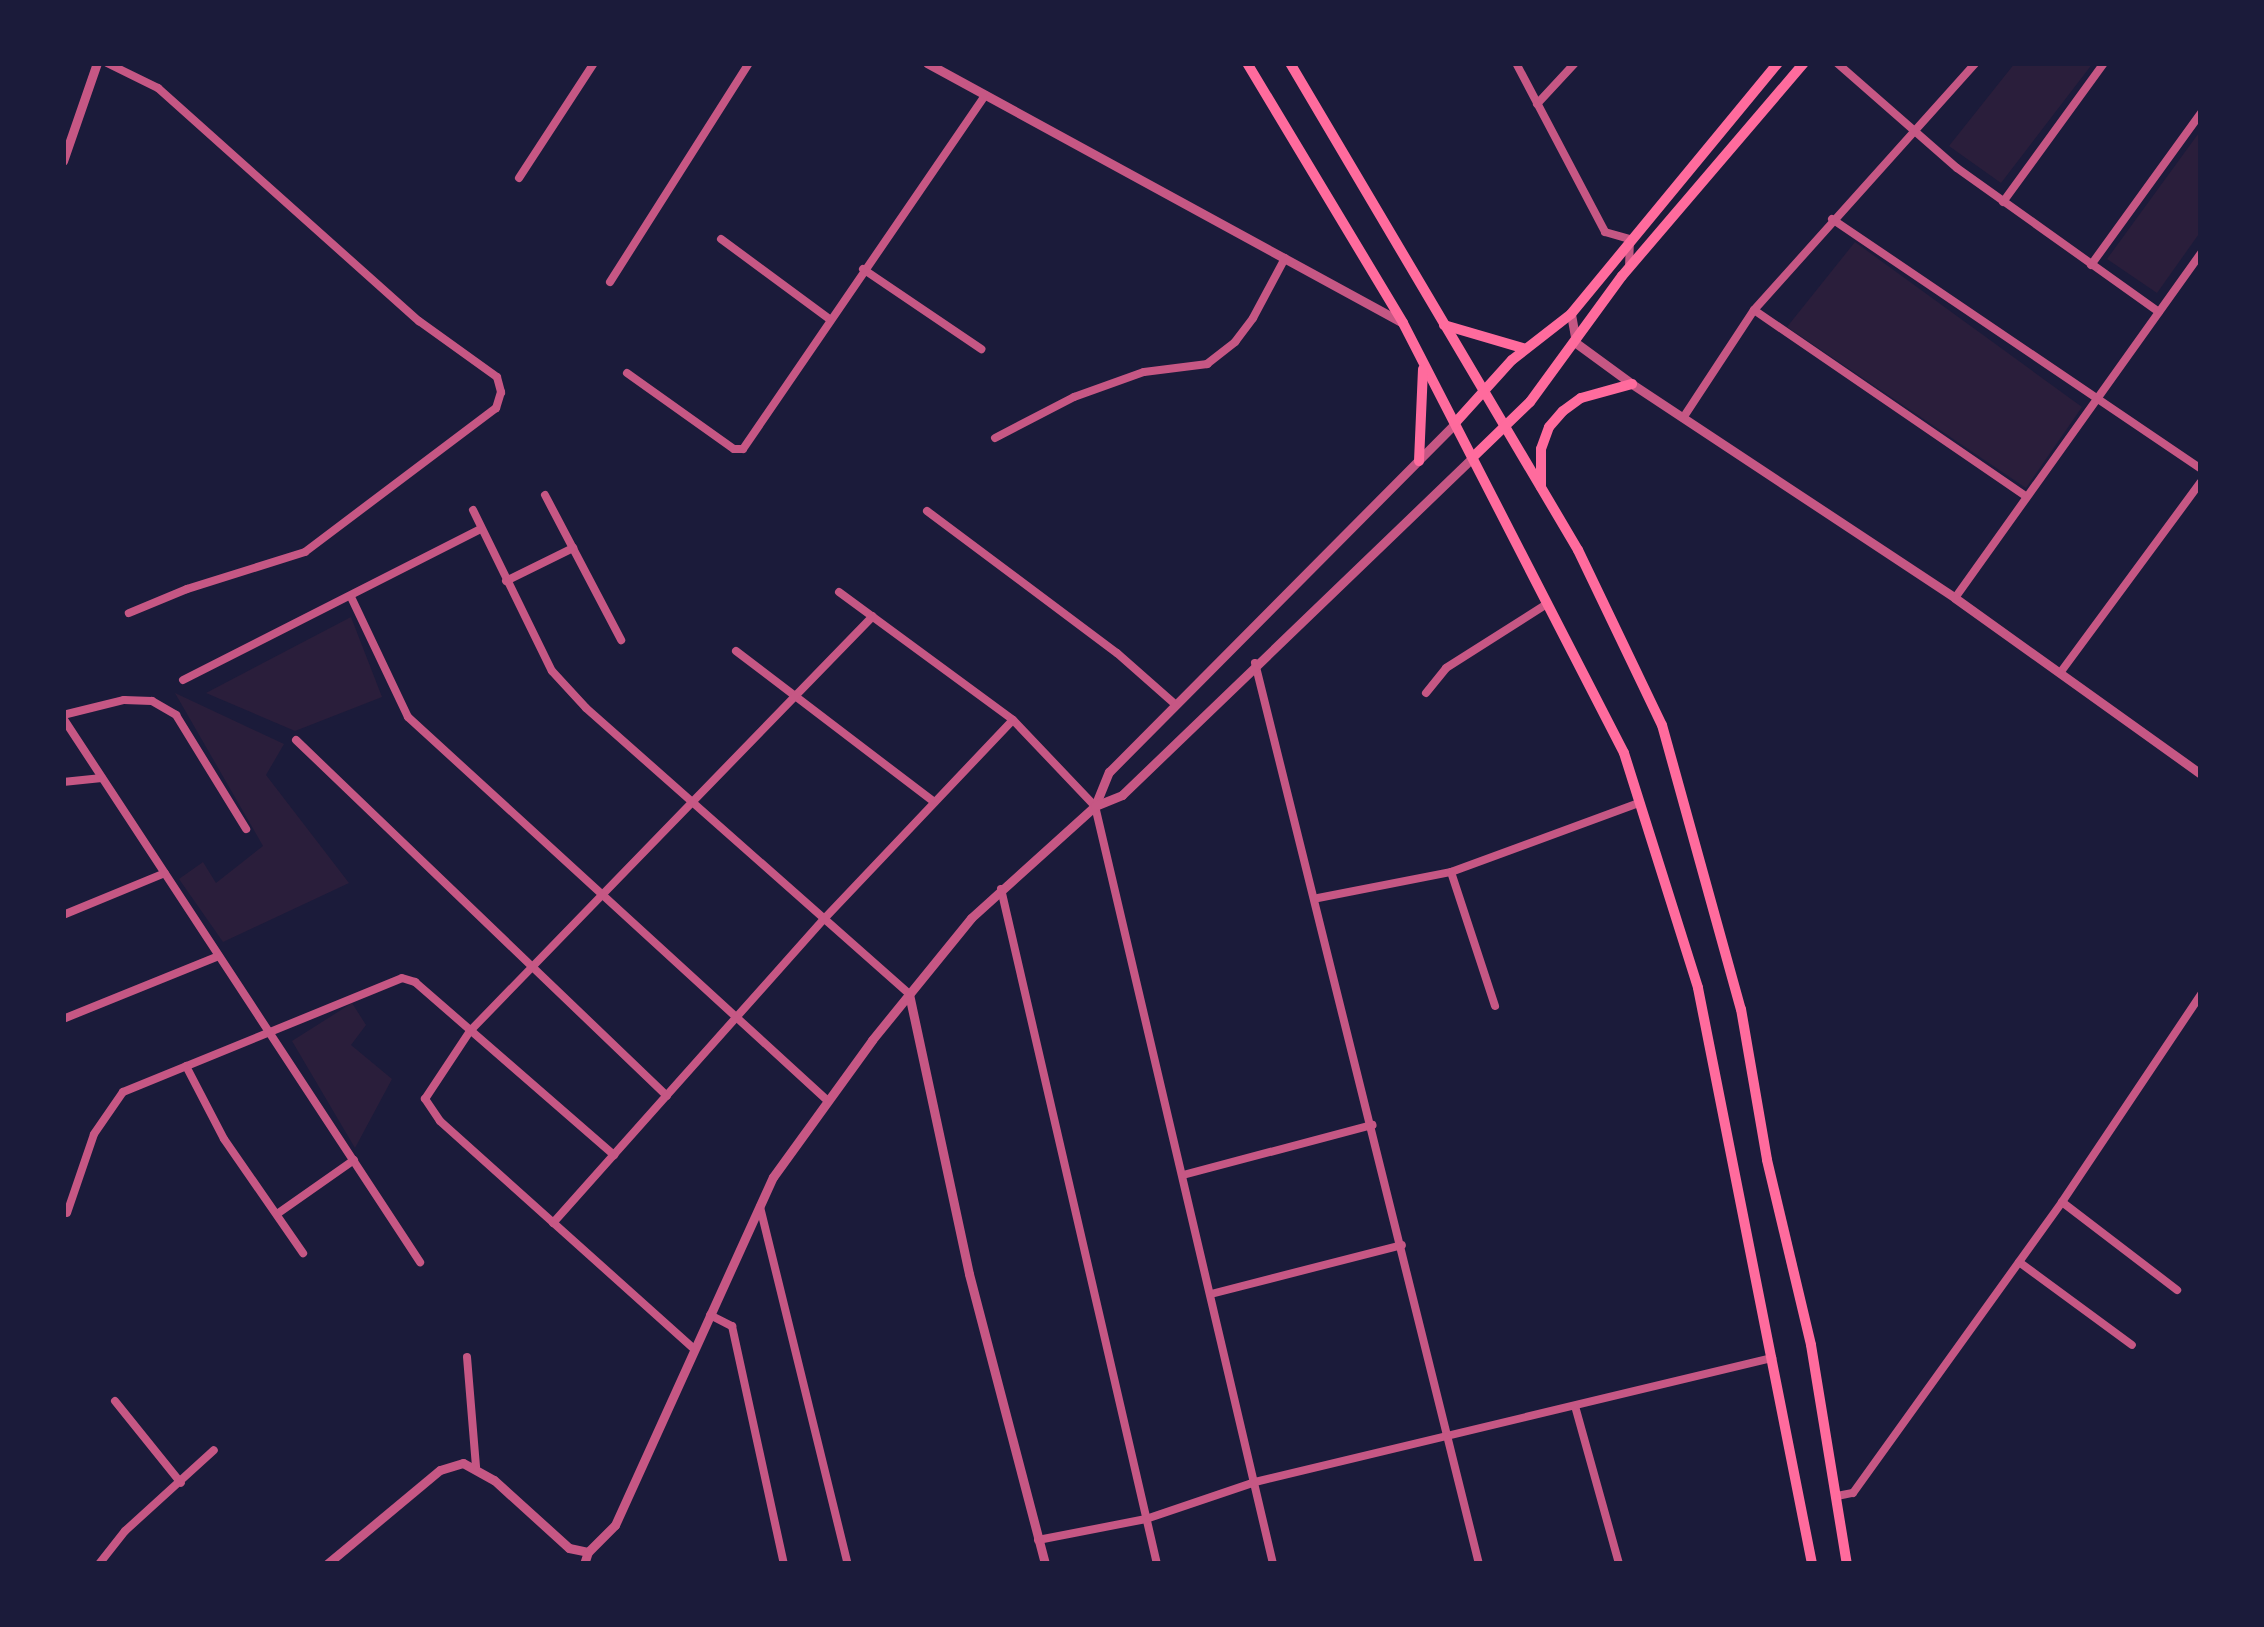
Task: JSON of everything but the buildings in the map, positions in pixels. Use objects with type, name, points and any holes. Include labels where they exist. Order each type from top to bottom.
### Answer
[{"type":"main road","points":[[1247,63],[1403,322],[1624,753],[1698,988],[1812,1564]]},
{"type":"main road","points":[[1290,63],[1578,550],[1662,725],[1741,1009],[1847,1564]]},
{"type":"main road","points":[[1455,423],[1526,350],[1571,314],[1778,63]]},
{"type":"main road","points":[[1473,457],[1504,429],[1576,343],[1629,267],[1804,63]]},
{"type":"main road","points":[[1444,325],[1526,350]]},
{"type":"main road","points":[[1419,461],[1424,423],[1422,360]]},
{"type":"main road","points":[[1541,490],[1541,449],[1549,427],[1581,398],[1632,385]]},
{"type":"street","points":[[63,161],[97,63]]},
{"type":"street","points":[[106,63],[158,88],[419,322],[497,377],[502,392],[496,408],[305,552],[187,589],[129,614]]},
{"type":"street","points":[[519,178],[594,63]]},
{"type":"street","points":[[610,282],[748,63]]},
{"type":"street","points":[[927,63],[1403,322]]},
{"type":"street","points":[[1516,63],[1605,232],[1630,239],[1629,267]]},
{"type":"street","points":[[1537,104],[1575,63]]},
{"type":"street","points":[[1837,63],[1912,132],[2159,311]]},
{"type":"street","points":[[1682,418],[1754,310],[1976,63]]},
{"type":"street","points":[[2003,202],[2104,63]]},
{"type":"street","points":[[627,373],[740,450],[986,95]]},
{"type":"street","points":[[2091,266],[2201,113]]},
{"type":"street","points":[[1832,219],[2201,469]]},
{"type":"street","points":[[721,238],[828,318]]},
{"type":"street","points":[[1955,598],[2201,253]]},
{"type":"street","points":[[995,438],[1074,397],[1144,372],[1207,364],[1235,342],[1285,258]]},
{"type":"street","points":[[863,268],[981,349]]},
{"type":"street","points":[[1754,310],[2026,496]]},
{"type":"street","points":[[1571,314],[1576,343],[1632,385],[1955,598],[2201,774]]},
{"type":"street","points":[[1095,806],[1109,772],[1455,423]]},
{"type":"street","points":[[327,1564],[452,1464],[476,1467],[586,1558],[615,1525],[759,1206],[828,1101],[909,994],[1001,890],[1095,806],[1121,795],[1473,457]]},
{"type":"street","points":[[2060,674],[2201,482]]},
{"type":"street","points":[[545,495],[621,640]]},
{"type":"street","points":[[473,510],[552,671],[586,708],[909,994],[969,1274],[1045,1564]]},
{"type":"street","points":[[927,511],[1117,653],[1176,706]]},
{"type":"street","points":[[183,680],[481,529]]},
{"type":"street","points":[[506,581],[573,548]]},
{"type":"street","points":[[839,592],[1013,720],[1095,806],[1273,1564]]},
{"type":"street","points":[[351,597],[408,717],[734,1020],[828,1101]]},
{"type":"street","points":[[1426,693],[1446,668],[1547,604]]},
{"type":"street","points":[[693,1348],[429,1110],[425,1099],[435,1077],[470,1031],[873,616]]},
{"type":"street","points":[[736,651],[933,801]]},
{"type":"street","points":[[1255,662],[1318,898],[1479,1564]]},
{"type":"street","points":[[246,829],[176,715],[152,701],[124,700],[63,717],[420,1262]]},
{"type":"street","points":[[553,1223],[824,919],[1013,720]]},
{"type":"street","points":[[296,740],[530,970],[667,1096]]},
{"type":"street","points":[[63,782],[102,778]]},
{"type":"street","points":[[1318,898],[1451,872],[1640,802]]},
{"type":"street","points":[[1451,872],[1495,1006]]},
{"type":"street","points":[[63,915],[165,873]]},
{"type":"street","points":[[1001,890],[1157,1564]]},
{"type":"street","points":[[63,1018],[219,956]]},
{"type":"street","points":[[68,1213],[94,1134],[123,1092],[402,978],[415,982],[614,1154]]},
{"type":"street","points":[[1837,1496],[1852,1493],[2020,1262],[2201,994]]},
{"type":"street","points":[[186,1066],[224,1139],[304,1253]]},
{"type":"street","points":[[1183,1174],[1372,1125]]},
{"type":"street","points":[[277,1214],[354,1160]]},
{"type":"street","points":[[2062,1202],[2176,1290]]},
{"type":"street","points":[[759,1206],[848,1564]]},
{"type":"street","points":[[1211,1294],[1402,1245]]},
{"type":"street","points":[[2020,1262],[2132,1345]]},
{"type":"street","points":[[708,1314],[732,1326],[784,1564]]},
{"type":"street","points":[[467,1357],[476,1467]]},
{"type":"street","points":[[1038,1540],[1146,1520],[1255,1481],[1772,1358]]},
{"type":"street","points":[[116,1401],[181,1484]]},
{"type":"street","points":[[1575,1406],[1619,1564]]},
{"type":"street","points":[[99,1564],[125,1531],[214,1450]]},
{"type":"shaded area","points":[[2015,63],[2093,63],[2001,183],[1949,146]]},
{"type":"shaded area","points":[[2201,130],[2201,231],[2157,293],[2107,259]]},
{"type":"shaded area","points":[[1855,242],[2082,407],[2026,488],[1787,327]]},
{"type":"shaded area","points":[[351,617],[382,697],[295,731],[206,693]]},
{"type":"shaded area","points":[[175,693],[284,744],[266,775],[349,883],[223,942],[179,879],[203,862],[216,883],[263,846]]},
{"type":"shaded area","points":[[352,1003],[366,1025],[351,1045],[392,1079],[355,1148],[292,1041]]}]
